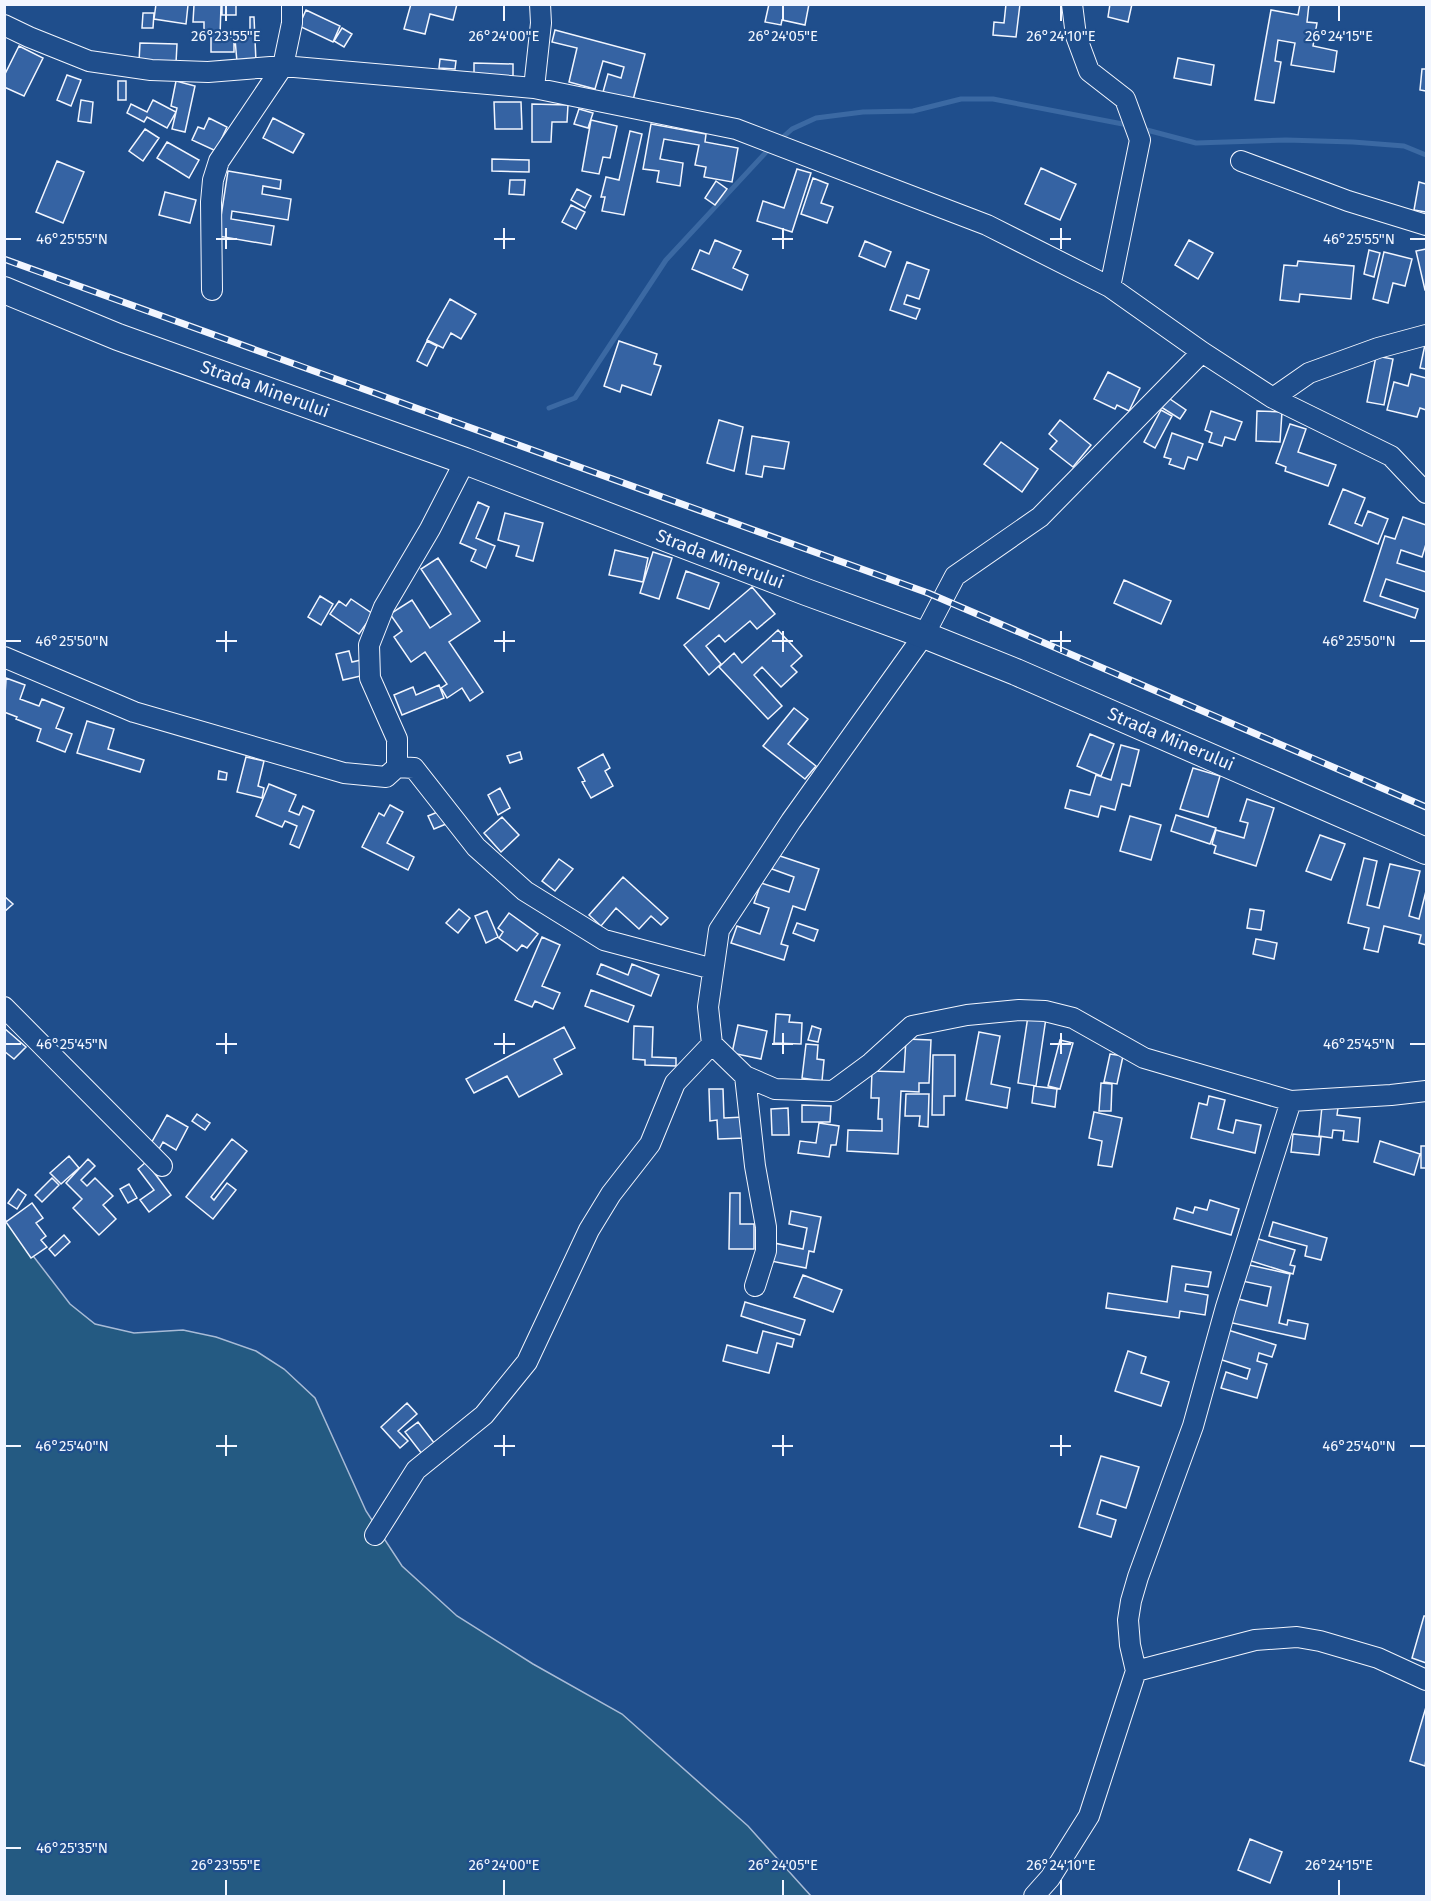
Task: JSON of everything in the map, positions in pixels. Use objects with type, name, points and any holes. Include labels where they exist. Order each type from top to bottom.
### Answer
[{"type":"main road","name":"Strada Minerului","points":[[4,290],[118,337],[465,461],[924,635],[1038,681],[1426,851]]},
{"type":"street","points":[[212,290],[213,180],[219,161],[283,66],[292,23],[292,4]]},
{"type":"street","points":[[534,88],[541,23],[540,4]]},
{"type":"street","points":[[1072,4],[1076,36],[1089,71],[1125,99],[1140,140],[1110,287]]},
{"type":"street","points":[[4,25],[89,61],[151,70],[208,72],[283,66],[534,88],[736,129],[987,225],[1110,287],[1202,352],[1274,398],[1391,456],[1426,493]]},
{"type":"street","points":[[1241,161],[1348,201],[1426,225]]},
{"type":"street","points":[[1274,398],[1309,373],[1378,348],[1426,335]]},
{"type":"street","points":[[1202,352],[1040,517],[955,576],[924,635],[791,821],[719,930],[708,1007],[712,1044],[745,1076],[775,1089],[833,1091],[872,1063],[912,1026],[967,1015],[1036,1010],[1073,1018],[1144,1058],[1291,1101],[1426,1091]]},
{"type":"street","points":[[397,767],[397,739],[370,678],[369,645],[384,607],[430,529],[465,461]]},
{"type":"street","points":[[4,657],[134,712],[344,773],[386,777],[397,767],[414,768],[476,847],[525,891],[604,940],[713,969]]},
{"type":"street","points":[[4,1007],[162,1166]]},
{"type":"street","points":[[375,1535],[416,1470],[484,1415],[526,1362],[589,1230],[611,1194],[650,1144],[675,1083],[712,1044]]},
{"type":"street","points":[[745,1076],[755,1166],[766,1227],[766,1251],[755,1286]]},
{"type":"street","points":[[1034,1896],[1050,1878],[1089,1816],[1136,1671],[1128,1620],[1131,1601],[1187,1446],[1229,1296],[1291,1101]]},
{"type":"street","points":[[1136,1671],[1255,1640],[1297,1637],[1320,1641],[1378,1658],[1426,1680]]},
{"type":"shaded area","points":[[4,1218],[70,1304],[95,1324],[134,1333],[183,1330],[216,1337],[256,1351],[284,1369],[315,1398],[366,1511],[402,1566],[457,1616],[533,1664],[622,1714],[748,1826],[811,1896],[5,1896]]},
{"type":"building","points":[[156,4],[188,5],[186,24],[154,19]]},
{"type":"building","points":[[222,4],[236,4],[236,15],[222,15]]},
{"type":"building","points":[[411,4],[457,4],[453,20],[430,14],[425,34],[404,29]]},
{"type":"building","points":[[769,4],[809,4],[805,25],[782,20],[781,25],[765,22]]},
{"type":"building","points":[[1006,4],[1020,4],[1016,37],[993,35],[994,22],[1004,23]]},
{"type":"building","points":[[1110,4],[1132,4],[1128,22],[1108,17]]},
{"type":"building","points":[[1300,4],[1309,4],[1307,22],[1317,23],[1313,46],[1337,51],[1334,72],[1291,65],[1295,43],[1278,40],[1275,61],[1281,62],[1274,103],[1255,100],[1271,10],[1298,15]]},
{"type":"building","points":[[194,5],[221,5],[220,37],[234,37],[234,52],[211,52],[211,36],[204,36],[204,22],[193,22]]},
{"type":"building","points":[[306,10],[340,26],[333,42],[299,26]]},
{"type":"building","points":[[143,13],[154,13],[153,28],[142,28]]},
{"type":"building","points":[[250,17],[254,17],[256,62],[237,62],[235,39],[245,39],[244,30],[250,30]]},
{"type":"building","points":[[342,28],[352,34],[344,47],[334,41]]},
{"type":"building","points":[[555,30],[645,54],[633,100],[603,92],[608,74],[621,78],[624,67],[603,61],[595,89],[569,82],[577,48],[552,42]]},
{"type":"building","points":[[140,43],[177,44],[176,63],[139,62]]},
{"type":"building","points":[[19,46],[43,58],[24,96],[4,87],[4,76]]},
{"type":"building","points":[[1178,58],[1214,65],[1211,85],[1174,78]]},
{"type":"building","points":[[440,59],[456,61],[455,69],[439,68]]},
{"type":"building","points":[[474,63],[513,64],[513,76],[474,75]]},
{"type":"building","points":[[1422,69],[1426,69],[1426,91],[1420,90]]},
{"type":"building","points":[[67,75],[81,80],[71,106],[57,100]]},
{"type":"building","points":[[118,81],[126,81],[126,100],[118,100]]},
{"type":"building","points":[[176,81],[195,86],[185,132],[172,129],[177,108],[171,106]]},
{"type":"building","points":[[81,100],[93,102],[91,123],[78,121]]},
{"type":"building","points":[[153,100],[176,112],[167,128],[147,117],[144,122],[127,113],[131,104],[147,112]]},
{"type":"building","points":[[494,102],[521,102],[522,129],[495,129]]},
{"type":"building","points":[[532,104],[568,105],[567,122],[552,122],[551,142],[532,142]]},
{"type":"building","points":[[579,109],[593,113],[588,128],[574,124]]},
{"type":"building","points":[[209,118],[227,127],[216,151],[192,140],[198,127],[204,129]]},
{"type":"building","points":[[273,118],[304,134],[293,153],[263,138]]},
{"type":"building","points":[[591,120],[617,126],[610,158],[603,157],[599,174],[582,171]]},
{"type":"building","points":[[651,124],[706,134],[705,142],[738,148],[732,182],[704,177],[706,167],[695,165],[699,145],[664,139],[660,159],[683,163],[680,186],[657,182],[659,171],[643,169]]},
{"type":"building","points":[[145,129],[159,138],[143,161],[129,151]]},
{"type":"building","points":[[630,131],[642,134],[624,215],[602,211],[605,197],[601,197],[606,177],[619,180]]},
{"type":"building","points":[[167,142],[199,160],[189,178],[157,158]]},
{"type":"building","points":[[492,159],[529,160],[529,172],[492,171]]},
{"type":"building","points":[[57,161],[84,172],[63,223],[36,212]]},
{"type":"building","points":[[1041,168],[1076,184],[1060,220],[1025,204]]},
{"type":"building","points":[[797,169],[811,173],[792,232],[757,221],[763,201],[784,208]]},
{"type":"building","points":[[228,171],[281,180],[280,189],[263,186],[262,194],[291,199],[288,220],[232,211],[231,219],[274,226],[271,245],[218,236]]},
{"type":"building","points":[[813,178],[828,184],[821,203],[833,207],[827,223],[801,214]]},
{"type":"building","points":[[510,180],[525,180],[524,195],[509,194]]},
{"type":"building","points":[[716,181],[727,189],[715,205],[705,198]]},
{"type":"building","points":[[1419,182],[1426,184],[1426,212],[1414,210]]},
{"type":"building","points":[[577,189],[591,196],[585,208],[571,200]]},
{"type":"building","points":[[165,192],[196,200],[190,223],[159,215]]},
{"type":"building","points":[[571,205],[585,212],[576,229],[562,222]]},
{"type":"building","points":[[715,240],[741,251],[733,268],[748,275],[742,290],[692,269],[700,250],[709,254]]},
{"type":"building","points":[[1189,240],[1213,253],[1198,279],[1175,265]]},
{"type":"building","points":[[865,241],[891,252],[885,267],[859,256]]},
{"type":"building","points":[[1426,249],[1426,290],[1425,290],[1416,251]]},
{"type":"building","points":[[1369,250],[1380,253],[1374,277],[1364,274]]},
{"type":"building","points":[[1384,252],[1412,259],[1405,286],[1393,283],[1388,303],[1373,299]]},
{"type":"building","points":[[1298,261],[1354,266],[1351,299],[1300,294],[1299,302],[1280,300],[1284,265],[1297,266]]},
{"type":"building","points":[[907,262],[929,270],[919,299],[907,295],[904,304],[920,309],[916,319],[890,310]]},
{"type":"building","points":[[450,299],[476,314],[461,339],[451,333],[443,348],[427,340]]},
{"type":"building","points":[[1426,340],[1426,369],[1420,368]]},
{"type":"building","points":[[427,341],[437,346],[427,366],[417,361]]},
{"type":"building","points":[[619,341],[657,354],[654,364],[661,366],[651,395],[622,385],[620,392],[604,386]]},
{"type":"building","points":[[1376,356],[1393,359],[1384,405],[1367,402]]},
{"type":"building","points":[[1108,372],[1140,388],[1129,411],[1117,405],[1115,409],[1094,399]]},
{"type":"building","points":[[1411,374],[1426,378],[1426,410],[1420,408],[1417,417],[1387,410],[1394,382],[1408,386]]},
{"type":"building","points":[[1167,397],[1186,410],[1180,419],[1161,407]]},
{"type":"building","points":[[1161,410],[1172,416],[1155,448],[1144,442]]},
{"type":"building","points":[[1211,411],[1242,422],[1235,440],[1225,437],[1222,446],[1209,442],[1212,433],[1205,430]]},
{"type":"building","points":[[1257,411],[1282,412],[1280,442],[1256,441]]},
{"type":"building","points":[[719,420],[743,427],[734,471],[707,463]]},
{"type":"building","points":[[1060,420],[1091,445],[1073,467],[1050,449],[1057,441],[1049,434]]},
{"type":"building","points":[[1290,424],[1306,429],[1298,452],[1336,465],[1328,486],[1285,471],[1286,467],[1276,463]]},
{"type":"building","points":[[1172,433],[1203,444],[1197,460],[1188,457],[1184,469],[1169,464],[1171,459],[1164,457]]},
{"type":"building","points":[[752,436],[789,442],[784,469],[764,466],[762,477],[746,474]]},
{"type":"building","points":[[1001,442],[1038,469],[1022,492],[984,464]]},
{"type":"building","points":[[1343,489],[1365,498],[1355,523],[1362,526],[1368,511],[1388,519],[1378,544],[1329,524]]},
{"type":"building","points":[[478,502],[489,507],[476,538],[495,546],[486,568],[471,561],[476,550],[460,543]]},
{"type":"building","points":[[505,513],[543,523],[533,561],[516,556],[519,546],[498,540]]},
{"type":"building","points":[[1403,517],[1426,525],[1426,544],[1422,557],[1401,550],[1397,563],[1426,572],[1426,592],[1386,579],[1380,596],[1418,609],[1415,618],[1364,601],[1385,536],[1395,539]]},
{"type":"building","points":[[615,550],[648,558],[643,582],[609,575]]},
{"type":"building","points":[[653,552],[672,558],[659,599],[640,593]]},
{"type":"building","points":[[438,558],[480,621],[449,642],[483,692],[470,701],[462,688],[447,698],[441,688],[447,684],[425,652],[411,662],[394,637],[402,631],[390,614],[412,600],[430,628],[451,614],[421,569]]},
{"type":"building","points":[[686,571],[719,583],[709,609],[677,598]]},
{"type":"building","points":[[1124,580],[1171,601],[1161,624],[1114,603]]},
{"type":"building","points":[[752,587],[775,614],[757,629],[750,621],[725,642],[719,635],[706,646],[721,664],[709,675],[684,645]]},
{"type":"building","points":[[320,596],[333,604],[321,625],[308,617]]},
{"type":"building","points":[[351,599],[373,614],[359,634],[330,614],[339,601],[346,606]]},
{"type":"building","points":[[778,630],[802,656],[791,666],[797,672],[781,687],[762,667],[754,675],[782,706],[768,719],[719,667],[734,653],[742,663]]},
{"type":"building","points":[[349,651],[352,662],[361,660],[365,675],[343,680],[336,654]]},
{"type":"building","points":[[6,678],[25,685],[20,699],[39,706],[42,699],[64,708],[56,728],[72,734],[65,752],[37,741],[41,729],[4,712]]},
{"type":"building","points":[[439,685],[444,698],[402,715],[394,695],[413,687],[416,695]]},
{"type":"building","points":[[794,708],[808,719],[788,744],[816,766],[805,779],[763,746]]},
{"type":"building","points":[[87,721],[114,729],[108,749],[144,760],[140,772],[77,753]]},
{"type":"building","points":[[1090,734],[1114,744],[1101,776],[1077,766]]},
{"type":"building","points":[[1121,745],[1139,750],[1130,786],[1122,784],[1115,810],[1101,806],[1098,817],[1065,808],[1070,790],[1090,795],[1096,775],[1111,780]]},
{"type":"building","points":[[520,752],[522,759],[510,763],[507,756]]},
{"type":"building","points":[[603,754],[610,768],[605,771],[613,786],[591,798],[582,782],[585,781],[578,768]]},
{"type":"building","points":[[246,757],[264,761],[258,786],[264,788],[262,798],[237,792]]},
{"type":"building","points":[[1193,768],[1220,776],[1208,817],[1180,809]]},
{"type":"building","points":[[219,771],[227,773],[226,780],[218,779]]},
{"type":"building","points":[[269,784],[296,795],[289,811],[299,815],[303,806],[314,811],[299,848],[290,844],[297,826],[285,821],[282,827],[256,816]]},
{"type":"building","points":[[500,788],[510,808],[498,815],[488,795]]},
{"type":"building","points":[[1247,799],[1274,808],[1256,866],[1214,853],[1216,846],[1212,844],[1216,830],[1244,838],[1248,823],[1240,821]]},
{"type":"building","points":[[390,805],[403,812],[387,843],[414,857],[408,870],[362,847],[379,813],[384,816]]},
{"type":"building","points":[[440,811],[446,824],[434,829],[428,816]]},
{"type":"building","points":[[1176,815],[1216,828],[1210,844],[1171,831]]},
{"type":"building","points":[[1130,816],[1161,825],[1151,860],[1120,851]]},
{"type":"building","points":[[502,817],[519,835],[501,852],[484,833]]},
{"type":"building","points":[[1320,835],[1345,844],[1331,880],[1306,871]]},
{"type":"building","points":[[777,855],[819,869],[805,910],[793,906],[781,944],[788,946],[784,960],[731,943],[737,926],[760,934],[769,908],[754,903],[761,883],[789,892],[794,877],[772,869]]},
{"type":"building","points":[[1364,858],[1377,861],[1367,905],[1379,908],[1390,864],[1420,871],[1409,916],[1419,919],[1426,891],[1426,945],[1419,943],[1421,935],[1384,926],[1378,952],[1364,949],[1369,928],[1348,923]]},
{"type":"building","points":[[559,859],[573,869],[555,891],[542,881]]},
{"type":"building","points":[[623,877],[668,918],[661,925],[651,916],[639,929],[616,908],[601,926],[589,915]]},
{"type":"building","points":[[4,896],[13,904],[4,912]]},
{"type":"building","points":[[459,909],[470,918],[458,933],[446,923]]},
{"type":"building","points":[[1250,909],[1264,911],[1261,930],[1247,928]]},
{"type":"building","points":[[487,911],[498,937],[486,943],[475,916]]},
{"type":"building","points":[[509,913],[538,934],[527,948],[522,945],[517,951],[499,938],[503,932],[498,928]]},
{"type":"building","points":[[797,923],[818,930],[814,941],[793,933]]},
{"type":"building","points":[[542,937],[560,945],[542,986],[560,993],[553,1009],[535,1001],[532,1007],[515,1000]]},
{"type":"building","points":[[1256,939],[1277,943],[1274,959],[1253,954]]},
{"type":"building","points":[[601,964],[628,975],[632,964],[659,975],[651,996],[597,974]]},
{"type":"building","points":[[591,990],[634,1006],[628,1022],[585,1006]]},
{"type":"building","points":[[776,1014],[790,1015],[789,1022],[802,1023],[801,1044],[774,1043]]},
{"type":"building","points":[[1028,1016],[1046,1018],[1036,1086],[1018,1083]]},
{"type":"building","points":[[738,1025],[767,1031],[761,1059],[732,1053]]},
{"type":"building","points":[[634,1026],[653,1027],[652,1057],[676,1058],[676,1066],[645,1065],[645,1060],[633,1059]]},
{"type":"building","points":[[812,1026],[821,1029],[818,1042],[808,1040]]},
{"type":"building","points":[[564,1027],[575,1048],[554,1059],[562,1074],[519,1097],[507,1076],[474,1093],[466,1079]]},
{"type":"building","points":[[4,1028],[26,1047],[14,1059],[4,1051]]},
{"type":"building","points":[[979,1032],[1000,1036],[991,1084],[1010,1088],[1007,1108],[966,1100]]},
{"type":"building","points":[[906,1039],[931,1040],[929,1083],[919,1083],[919,1092],[901,1091],[898,1154],[847,1151],[848,1130],[882,1131],[882,1119],[878,1119],[879,1098],[871,1098],[872,1071],[904,1072]]},
{"type":"building","points":[[1060,1040],[1073,1043],[1060,1089],[1048,1086]]},
{"type":"building","points":[[806,1044],[818,1045],[817,1059],[824,1060],[822,1081],[802,1078]]},
{"type":"building","points":[[1110,1054],[1123,1056],[1117,1084],[1104,1082]]},
{"type":"building","points":[[933,1055],[955,1055],[955,1096],[944,1096],[944,1115],[932,1115]]},
{"type":"building","points":[[1101,1083],[1112,1084],[1111,1111],[1099,1111]]},
{"type":"building","points":[[1034,1086],[1057,1089],[1055,1107],[1032,1103]]},
{"type":"building","points":[[709,1089],[723,1089],[724,1118],[744,1117],[745,1138],[718,1139],[717,1120],[710,1121]]},
{"type":"building","points":[[906,1094],[929,1094],[928,1127],[919,1126],[920,1116],[905,1116]]},
{"type":"building","points":[[1209,1096],[1225,1100],[1218,1129],[1233,1133],[1236,1120],[1261,1125],[1255,1153],[1191,1138],[1199,1103],[1207,1105]]},
{"type":"building","points":[[802,1105],[831,1106],[830,1122],[802,1122]]},
{"type":"building","points":[[1322,1106],[1338,1108],[1337,1115],[1360,1118],[1358,1142],[1343,1140],[1344,1131],[1333,1130],[1332,1138],[1319,1136]]},
{"type":"building","points":[[788,1108],[789,1135],[772,1135],[771,1109]]},
{"type":"building","points":[[1094,1112],[1122,1118],[1112,1167],[1098,1165],[1102,1141],[1089,1138]]},
{"type":"building","points":[[197,1114],[210,1123],[205,1130],[192,1121]]},
{"type":"building","points":[[167,1115],[188,1127],[176,1150],[163,1142],[158,1151],[149,1147]]},
{"type":"building","points":[[819,1123],[839,1126],[836,1145],[831,1145],[829,1157],[798,1153],[800,1141],[816,1143]]},
{"type":"building","points":[[1293,1134],[1321,1137],[1319,1155],[1291,1152]]},
{"type":"building","points":[[232,1139],[247,1151],[211,1197],[214,1200],[227,1183],[236,1190],[213,1219],[186,1197]]},
{"type":"building","points":[[1380,1141],[1420,1154],[1414,1175],[1374,1162]]},
{"type":"building","points":[[1421,1146],[1426,1146],[1426,1168],[1421,1168]]},
{"type":"building","points":[[69,1156],[79,1168],[61,1184],[50,1173]]},
{"type":"building","points":[[88,1159],[95,1166],[81,1180],[87,1186],[95,1178],[113,1196],[103,1205],[116,1219],[99,1235],[73,1208],[82,1199],[66,1183]]},
{"type":"building","points":[[146,1162],[171,1195],[149,1212],[140,1200],[154,1190],[138,1169]]},
{"type":"building","points":[[52,1178],[59,1185],[42,1202],[35,1195]]},
{"type":"building","points":[[129,1184],[137,1198],[128,1203],[120,1189]]},
{"type":"building","points":[[18,1189],[26,1195],[17,1209],[8,1203]]},
{"type":"building","points":[[730,1193],[740,1193],[740,1224],[754,1224],[754,1249],[729,1249]]},
{"type":"building","points":[[1210,1200],[1239,1209],[1231,1235],[1174,1219],[1177,1208],[1193,1213],[1195,1207],[1207,1210]]},
{"type":"building","points":[[32,1203],[43,1218],[36,1223],[46,1236],[41,1240],[47,1247],[31,1258],[6,1222]]},
{"type":"building","points":[[791,1211],[821,1217],[814,1252],[809,1251],[806,1268],[771,1261],[774,1243],[803,1249],[807,1228],[789,1224]]},
{"type":"building","points":[[1273,1222],[1327,1238],[1321,1260],[1305,1256],[1307,1246],[1269,1236]]},
{"type":"building","points":[[64,1235],[70,1242],[55,1256],[49,1249]]},
{"type":"building","points":[[1255,1238],[1295,1250],[1290,1265],[1295,1266],[1293,1274],[1248,1260]]},
{"type":"building","points":[[1245,1264],[1290,1274],[1279,1323],[1287,1325],[1288,1320],[1308,1324],[1305,1339],[1228,1322],[1234,1298],[1267,1306],[1271,1287],[1242,1281]]},
{"type":"building","points":[[1172,1266],[1211,1272],[1208,1287],[1186,1284],[1185,1291],[1208,1295],[1205,1315],[1180,1311],[1179,1318],[1106,1308],[1108,1293],[1167,1302]]},
{"type":"building","points":[[803,1275],[842,1290],[833,1312],[794,1297]]},
{"type":"building","points":[[745,1302],[805,1320],[800,1335],[741,1316]]},
{"type":"building","points":[[1228,1330],[1276,1345],[1272,1357],[1259,1353],[1257,1361],[1267,1364],[1257,1398],[1221,1388],[1226,1372],[1247,1379],[1250,1369],[1219,1359]]},
{"type":"building","points":[[763,1331],[794,1339],[792,1347],[777,1343],[769,1373],[723,1361],[727,1345],[757,1353]]},
{"type":"building","points":[[1128,1351],[1146,1357],[1141,1373],[1169,1382],[1161,1406],[1115,1391]]},
{"type":"building","points":[[407,1403],[417,1414],[398,1431],[408,1441],[400,1448],[381,1427]]},
{"type":"building","points":[[418,1422],[435,1444],[422,1454],[405,1432]]},
{"type":"building","points":[[1101,1456],[1139,1467],[1126,1508],[1101,1500],[1097,1514],[1116,1520],[1111,1537],[1079,1527]]},
{"type":"building","points":[[1424,1616],[1426,1616],[1426,1663],[1412,1658]]},
{"type":"building","points":[[1426,1707],[1426,1759],[1425,1766],[1410,1761]]},
{"type":"building","points":[[1250,1839],[1282,1852],[1270,1883],[1238,1870]]},
{"type":"waterway","points":[[782,138],[792,129],[816,118],[863,112],[913,111],[961,99],[993,99],[1128,125]]},
{"type":"waterway","points":[[1143,129],[1196,143],[1286,140],[1353,142],[1404,146],[1426,155]]},
{"type":"waterway","points":[[549,408],[575,398],[666,260],[768,150]]},
{"type":"railway","points":[[4,259],[928,593],[1426,807]]}]
